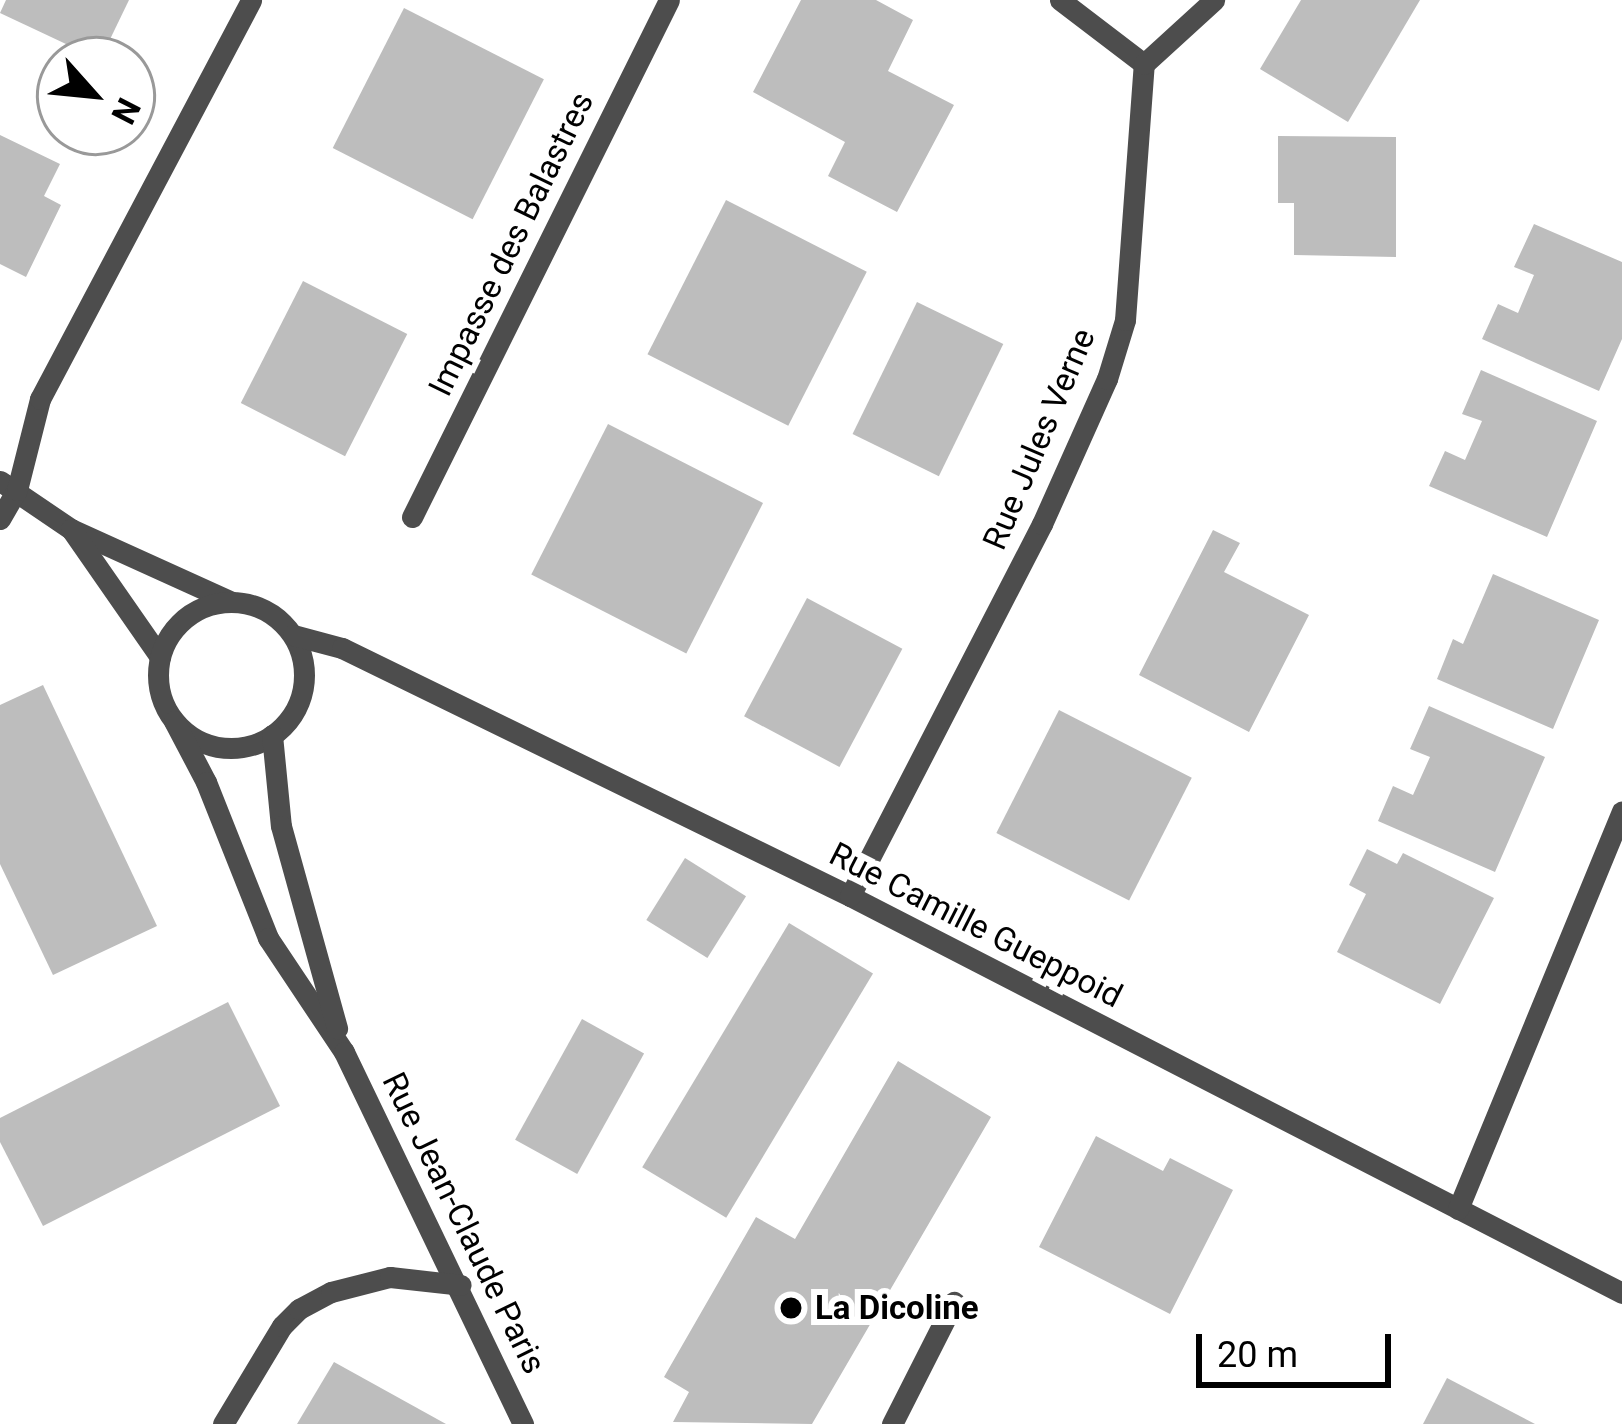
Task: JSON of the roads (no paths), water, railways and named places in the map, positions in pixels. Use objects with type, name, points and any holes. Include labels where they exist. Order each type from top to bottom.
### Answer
[{"type":"street","points":[[0,519],[40,399],[251,0]]},
{"type":"street","name":"Impasse des Balastres","points":[[412,517],[669,0]]},
{"type":"street","points":[[1060,0],[1144,64],[1214,0]]},
{"type":"street","name":"Rue Jules Verne","points":[[850,896],[1042,524],[1107,380],[1125,320],[1144,64]]},
{"type":"street","points":[[8,485],[71,529],[230,602],[254,605],[293,635],[304,680],[299,701],[272,735],[254,744],[210,745],[174,721],[158,679],[160,656],[183,619],[230,602]]},
{"type":"street","points":[[71,529],[160,656]]},
{"type":"street","name":"Rue Camille Gueppoid","points":[[293,635],[342,648],[850,896],[1622,1293]]},
{"type":"street","name":"Rue Jean-Claude Paris","points":[[174,721],[206,782],[268,938],[344,1052],[461,1285],[523,1424]]},
{"type":"street","name":"Rue Jean-Claude Paris","points":[[272,735],[281,826],[344,1052]]},
{"type":"street","points":[[1458,1209],[1622,812]]},
{"type":"street","points":[[224,1424],[282,1326],[299,1310],[331,1292],[390,1277],[461,1285]]},
{"type":"street","points":[[892,1424],[954,1302]]},
{"type":"place","name":"La Dicoline","points":[[791,1308]]}]
